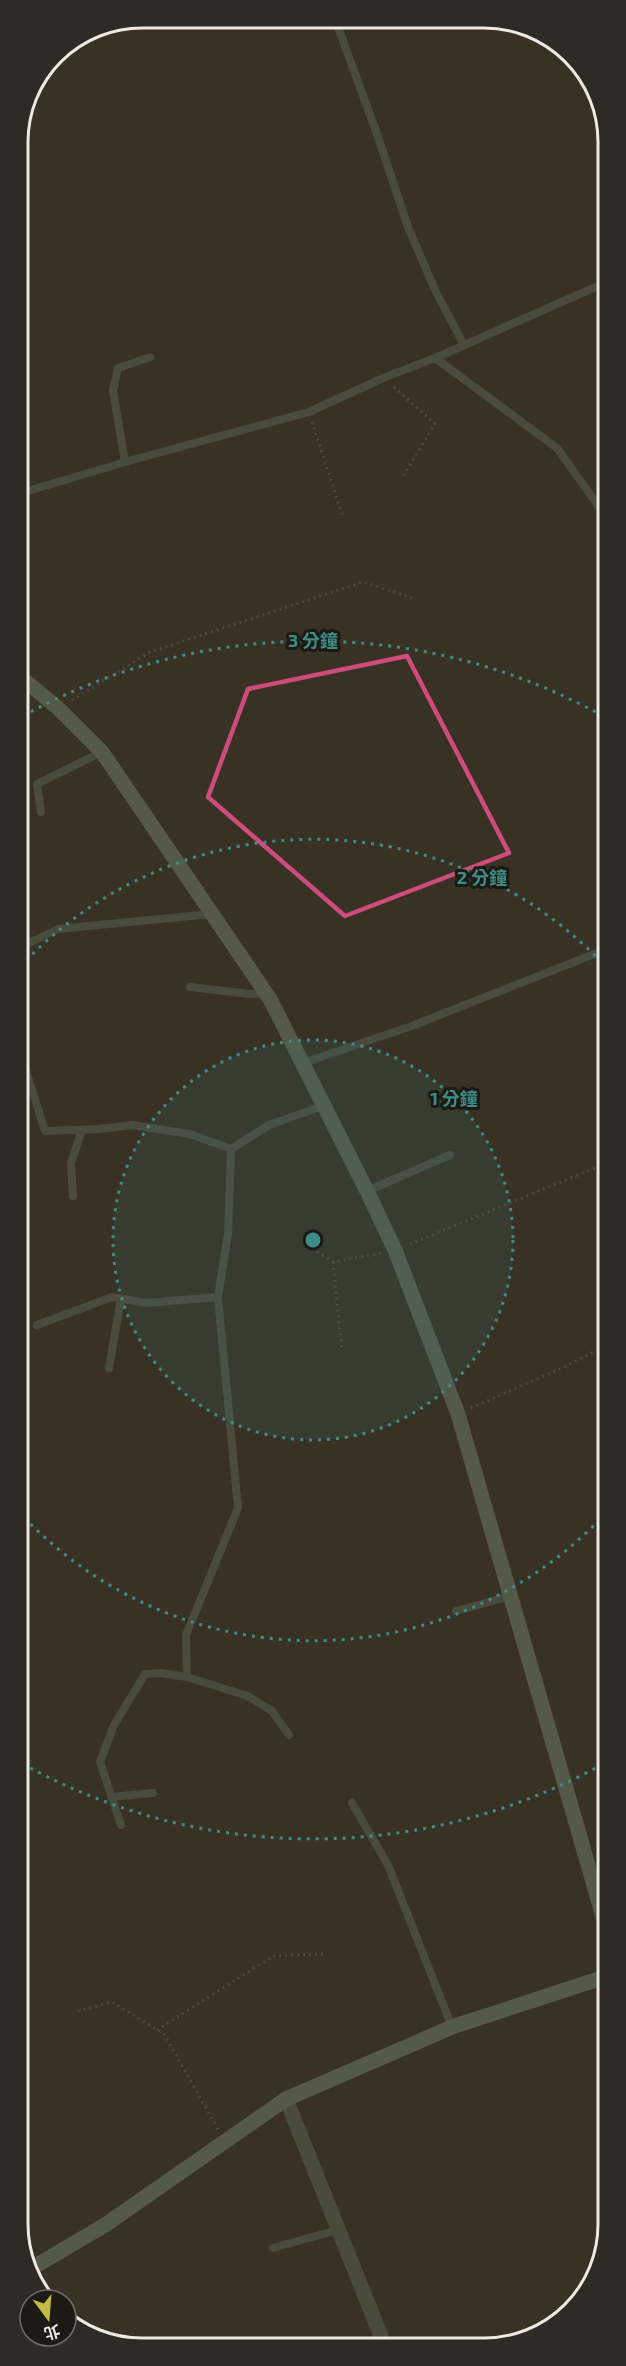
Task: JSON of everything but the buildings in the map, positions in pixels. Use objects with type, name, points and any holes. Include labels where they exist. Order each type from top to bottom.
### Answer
[{"type":"street","points":[[29,684],[58,708],[102,752],[266,993],[367,1191],[395,1250],[458,1414],[510,1596],[597,1872]]},
{"type":"street","points":[[36,2265],[105,2225],[286,2099],[452,2027],[597,1980]]},
{"type":"street","points":[[286,2099],[383,2338]]},
{"type":"lane","points":[[338,28],[408,227],[436,292],[464,345]]},
{"type":"lane","points":[[29,491],[309,412],[598,286]]},
{"type":"lane","points":[[125,462],[113,390],[118,368],[150,357]]},
{"type":"lane","points":[[435,358],[557,448],[598,505]]},
{"type":"lane","points":[[41,812],[37,784],[102,752]]},
{"type":"lane","points":[[29,943],[58,929],[211,914]]},
{"type":"lane","points":[[303,1063],[409,1027],[598,953]]},
{"type":"lane","points":[[190,987],[250,994],[266,993]]},
{"type":"lane","points":[[29,1079],[45,1131],[132,1125],[190,1134],[231,1149]]},
{"type":"lane","points":[[231,1149],[269,1125],[323,1106]]},
{"type":"lane","points":[[73,1196],[71,1163],[82,1130]]},
{"type":"lane","points":[[187,1677],[186,1635],[238,1508],[219,1297],[228,1234],[231,1149]]},
{"type":"lane","points":[[367,1191],[450,1155]]},
{"type":"lane","points":[[37,1325],[112,1297],[147,1303],[219,1297]]},
{"type":"lane","points":[[109,1368],[121,1299]]},
{"type":"lane","points":[[456,1611],[510,1596]]},
{"type":"lane","points":[[121,1825],[100,1762],[114,1725],[145,1674],[161,1673],[187,1677],[248,1696],[272,1711],[289,1736]]},
{"type":"lane","points":[[111,1797],[153,1793]]},
{"type":"lane","points":[[352,1803],[388,1865],[452,2027]]},
{"type":"lane","points":[[273,2248],[338,2230]]},
{"type":"path","points":[[383,378],[435,424],[402,478]]},
{"type":"path","points":[[309,412],[342,514]]},
{"type":"path","points":[[58,708],[150,652],[363,582],[412,598]]},
{"type":"path","points":[[307,1245],[333,1262],[395,1250],[598,1167]]},
{"type":"path","points":[[333,1262],[342,1351]]},
{"type":"path","points":[[458,1414],[597,1350]]},
{"type":"path","points":[[157,2030],[273,1956],[325,1954]]},
{"type":"path","points":[[78,2011],[112,2002],[164,2034],[225,2142]]},
{"type":"highlighted area","points":[[407,656],[509,853],[345,916],[208,797],[248,689]]}]
